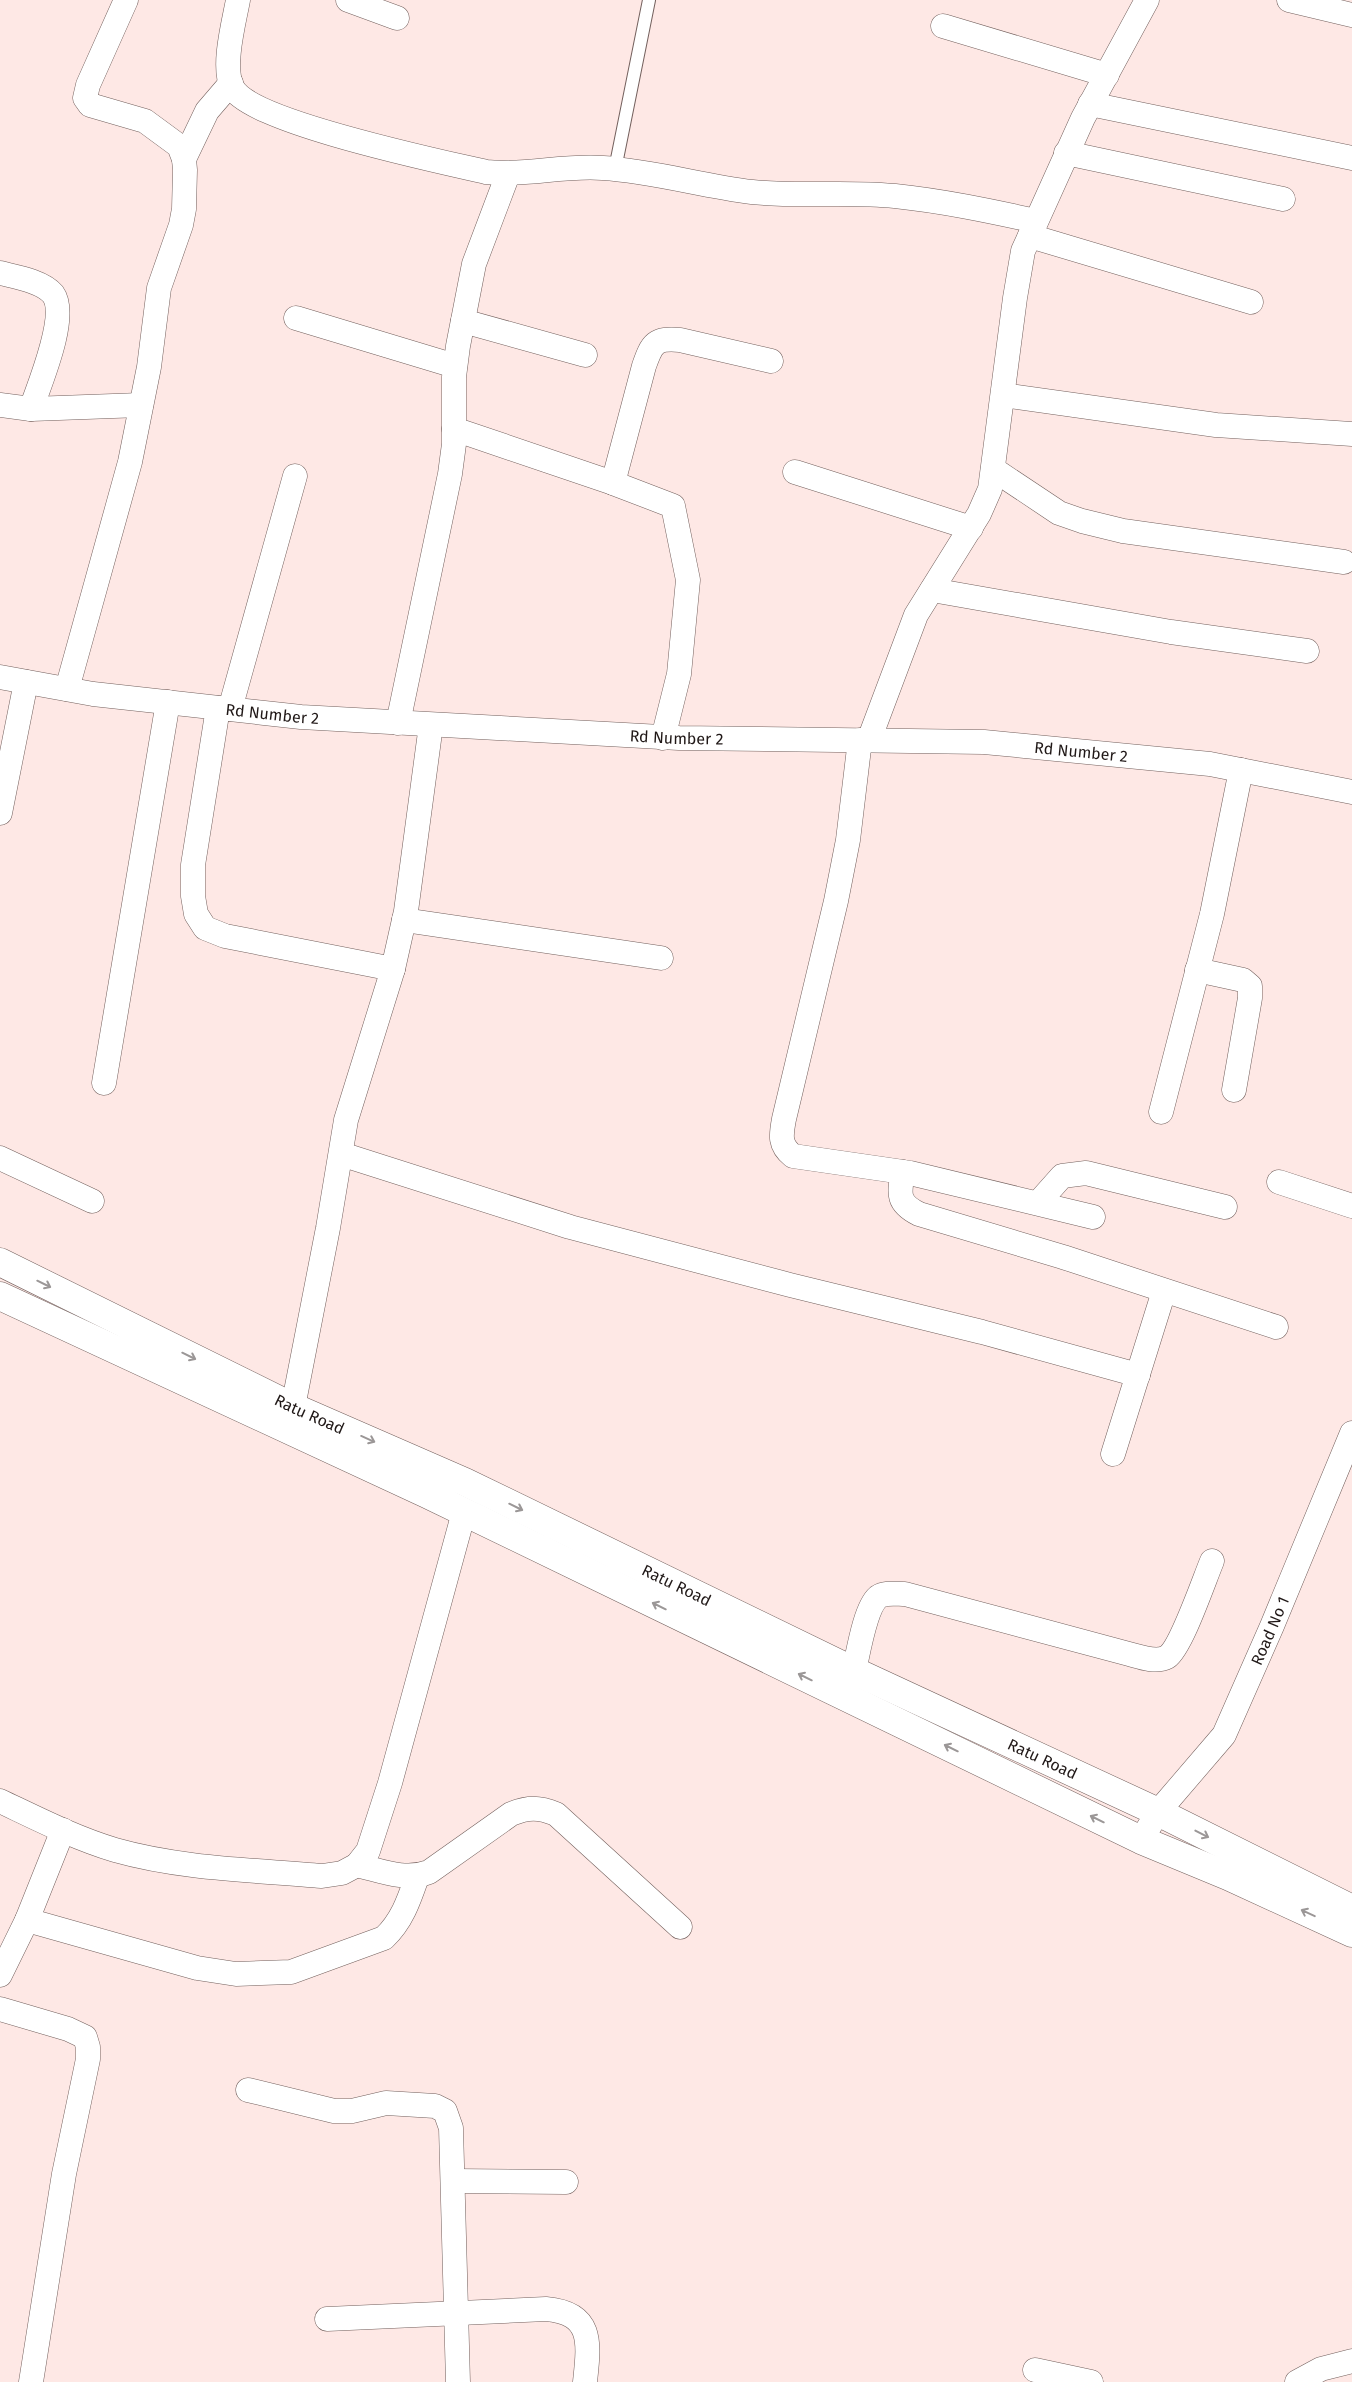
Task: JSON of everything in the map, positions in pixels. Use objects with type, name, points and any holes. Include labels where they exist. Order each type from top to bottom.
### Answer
[{"type":"main road","name":"Ratu Road","points":[[0,1262],[293,1406],[466,1482],[854,1671],[1158,1812],[1352,1909]]},
{"type":"main road","name":"Ratu Road","points":[[0,1296],[464,1512],[1141,1840],[1228,1876],[1352,1934]]},
{"type":"street","points":[[67,689],[130,462],[149,367],[159,288],[181,225],[184,209],[184,159],[179,146],[145,121],[90,105],[85,98],[88,85],[126,0]]},
{"type":"street","points":[[238,0],[229,61],[233,88],[242,98],[266,110],[325,132],[486,172],[508,174],[573,166],[615,169],[751,192],[894,196],[954,204],[1033,228],[1251,302]]},
{"type":"street","points":[[348,0],[397,18]]},
{"type":"street","points":[[1093,1217],[903,1172],[793,1156],[786,1150],[781,1138],[836,901],[864,740],[916,615],[979,514],[990,489],[1023,251],[1066,153],[1090,104],[1147,0]]},
{"type":"street","points":[[1289,0],[1352,15]]},
{"type":"street","points":[[943,26],[1106,75]]},
{"type":"street","points":[[184,159],[207,111],[231,83]]},
{"type":"street","points":[[1090,104],[1352,158]]},
{"type":"street","points":[[1066,153],[1283,199]]},
{"type":"street","points":[[398,723],[450,474],[454,429],[455,366],[474,264],[508,174]]},
{"type":"street","points":[[0,273],[43,287],[53,295],[58,307],[55,333],[31,409]]},
{"type":"street","points":[[296,318],[455,366]]},
{"type":"street","points":[[463,321],[585,355]]},
{"type":"street","points":[[614,483],[644,366],[650,349],[657,341],[666,338],[680,340],[771,361]]},
{"type":"street","points":[[1003,395],[1216,424],[1352,434]]},
{"type":"street","points":[[0,405],[31,409],[141,405]]},
{"type":"street","points":[[454,429],[614,483],[673,506],[688,580],[679,674],[663,738]]},
{"type":"street","points":[[993,469],[1059,513],[1082,521],[1123,531],[1344,562]]},
{"type":"street","points":[[795,472],[970,528]]},
{"type":"street","points":[[295,476],[224,709],[193,866],[196,914],[204,928],[225,936],[393,969]]},
{"type":"street","points":[[932,590],[1171,632],[1307,651]]},
{"type":"street","name":"Rd Number 2","points":[[0,677],[67,689],[301,717],[663,738],[984,742],[1210,764],[1352,792]]},
{"type":"street","points":[[0,813],[26,682]]},
{"type":"street","points":[[104,1083],[168,702]]},
{"type":"street","points":[[293,1406],[342,1154],[346,1120],[393,969],[404,920],[416,845],[431,725]]},
{"type":"street","points":[[1161,1112],[1212,914],[1241,770]]},
{"type":"street","points":[[404,920],[661,958]]},
{"type":"street","points":[[1197,970],[1244,980],[1250,986],[1250,998],[1234,1090]]},
{"type":"street","points":[[342,1154],[570,1227],[790,1285],[982,1332],[1138,1375]]},
{"type":"street","points":[[0,1158],[92,1201]]},
{"type":"street","points":[[903,1172],[899,1192],[902,1201],[919,1214],[1063,1257],[1276,1327]]},
{"type":"street","points":[[1038,1203],[1062,1176],[1086,1173],[1226,1207]]},
{"type":"street","points":[[1279,1182],[1352,1206]]},
{"type":"street","points":[[1114,1454],[1164,1291]]},
{"type":"street","name":"Road No 1","points":[[1141,1840],[1158,1812],[1224,1735],[1272,1626],[1352,1433]]},
{"type":"street","points":[[0,1801],[63,1830],[117,1850],[200,1866],[322,1876],[342,1872],[357,1865],[368,1851],[390,1783],[464,1512]]},
{"type":"street","points":[[854,1671],[870,1610],[878,1597],[890,1594],[905,1594],[1155,1660],[1167,1657],[1177,1645],[1212,1561]]},
{"type":"street","points":[[357,1865],[400,1877],[417,1877],[429,1872],[511,1814],[526,1808],[542,1808],[556,1814],[680,1927]]},
{"type":"street","points":[[0,1975],[27,1920],[63,1830]]},
{"type":"street","points":[[27,1920],[197,1968],[236,1974],[291,1972],[384,1938],[395,1928],[407,1908],[417,1877]]},
{"type":"street","points":[[0,2009],[68,2029],[85,2037],[88,2047],[88,2058],[64,2174],[31,2382]]},
{"type":"street","points":[[248,2090],[334,2111],[352,2111],[386,2103],[435,2106],[445,2111],[449,2118],[453,2181],[458,2382]]},
{"type":"street","points":[[453,2181],[566,2182]]},
{"type":"street","points":[[327,2319],[456,2312],[562,2310],[578,2318],[584,2326],[588,2344],[585,2382]]},
{"type":"street","points":[[1297,2382],[1321,2369],[1352,2361]]},
{"type":"street","points":[[1035,2370],[1091,2382]]},
{"type":"lane","points":[[615,169],[648,0]]}]
